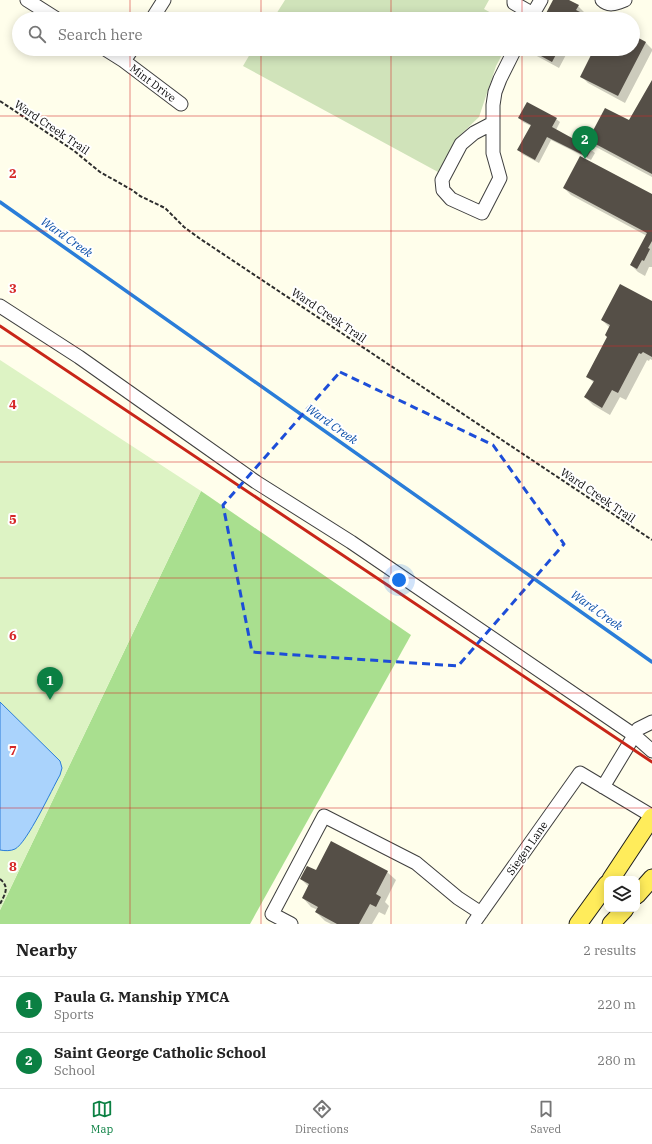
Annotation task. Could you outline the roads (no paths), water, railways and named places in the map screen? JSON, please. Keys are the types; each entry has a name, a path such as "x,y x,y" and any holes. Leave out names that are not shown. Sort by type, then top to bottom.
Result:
{"main road":[{"path":"613,876 652,817"},
{"path":"640,892 651,880"},
{"path":"578,924 604,889"},
{"path":"611,924 622,912"}],"street":[{"path":"27,0 46,12"},
{"path":"156,12 164,0"},
{"path":"514,0 514,3 526,12"},
{"path":"534,12 541,0"},
{"path":"602,0 604,3 610,5 625,0"},
{"name":"Mint Drive","path":"115,56 181,104"},
{"path":"124,62 128,56"},
{"path":"493,123 474,133 461,144 442,180 443,190 451,199 482,213 500,178 493,153 493,123 493,105 495,92 512,56"},
{"path":"0,306 80,357 256,482 351,542 634,735 652,751"},
{"path":"652,722 638,729 603,786 652,817"},
{"name":"Siegen Lane","path":"477,919 580,773 603,786"},
{"path":"291,924 272,914 324,816 416,863 458,898 477,919"}],"water":[{"path":"0,702 60,761 62,768 60,775 26,837 15,849 8,851 0,850"}],"waterway":[{"name":"Ward Creek","path":"0,202 652,662"}],"railway":[{"path":"0,326 652,762"}],"place":[{"name":"Saint George Catholic School","path":"585,159"},
{"name":"Paula G. Manship YMCA","path":"50,700"}]}
